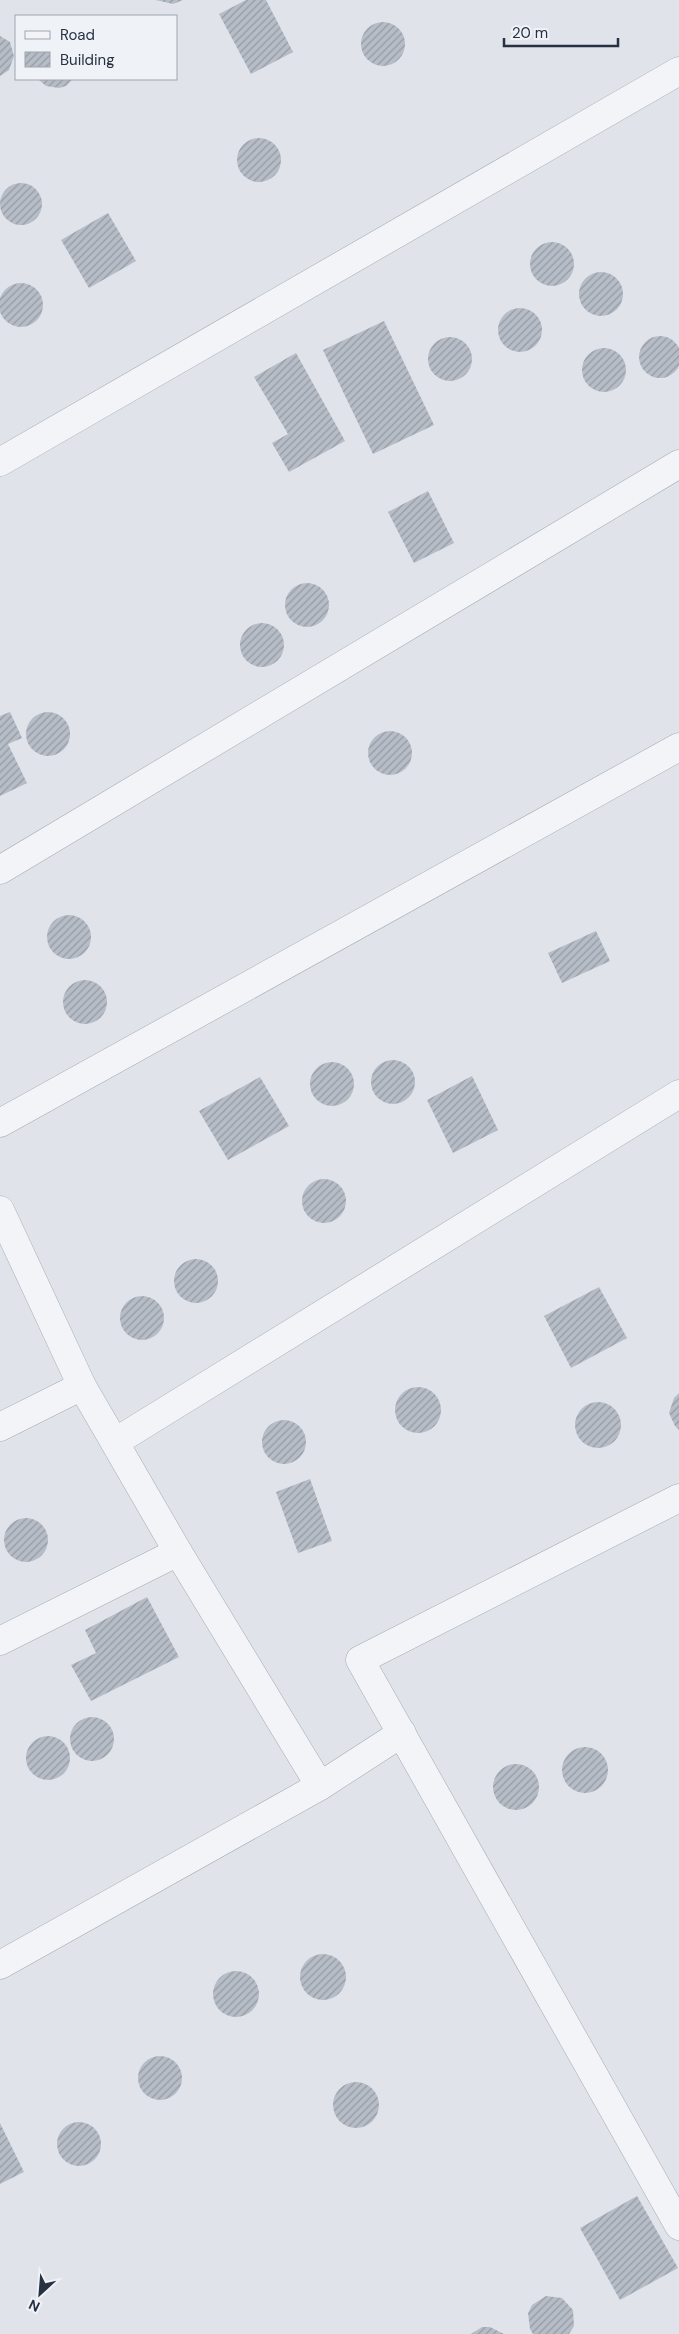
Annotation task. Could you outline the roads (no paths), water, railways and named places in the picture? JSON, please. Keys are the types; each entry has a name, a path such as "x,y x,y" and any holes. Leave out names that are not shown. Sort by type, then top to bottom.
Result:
{"street":[{"path":"0,462 679,71"},
{"path":"0,870 679,464"},
{"path":"0,1123 679,747"},
{"path":"115,1442 679,1094"},
{"path":"0,1210 82,1386 178,1552 320,1786"},
{"path":"0,1427 82,1386"},
{"path":"679,1498 360,1660 679,2226"},
{"path":"0,1641 178,1552"},
{"path":"0,1965 320,1786 402,1732"}]}
